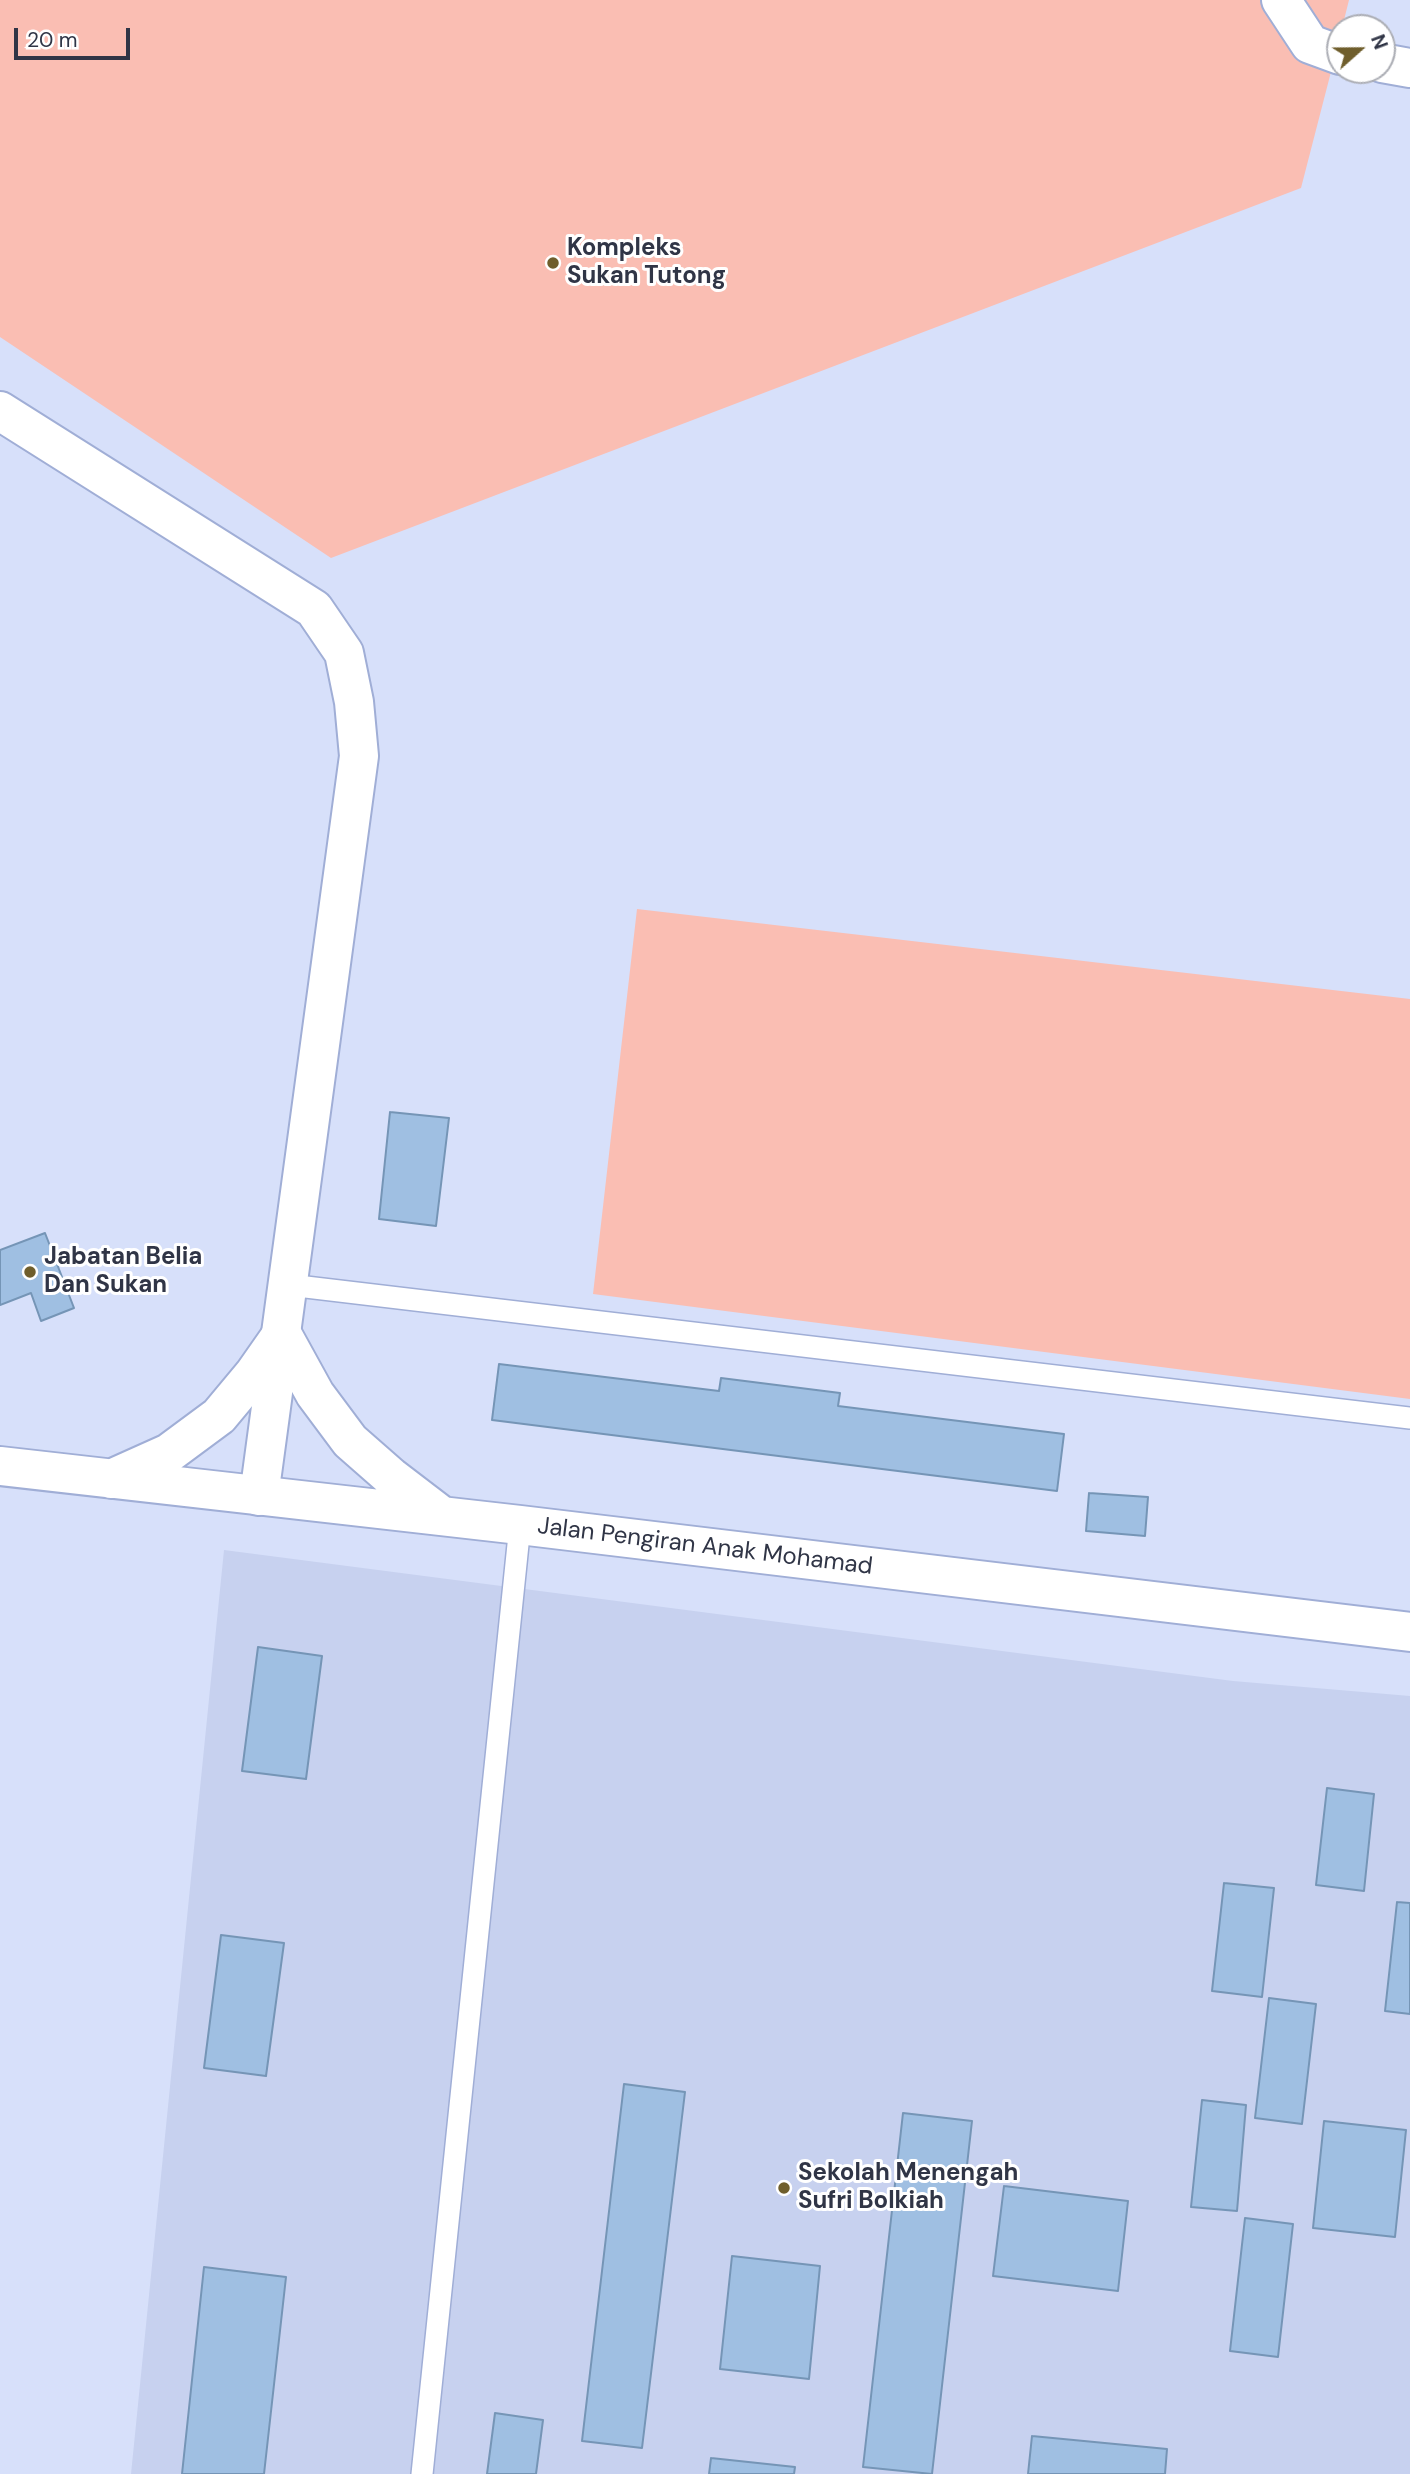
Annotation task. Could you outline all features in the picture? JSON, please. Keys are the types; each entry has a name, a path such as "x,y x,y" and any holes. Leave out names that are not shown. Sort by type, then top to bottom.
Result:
{"street":[{"path":"1281,0 1310,44 1326,50"},
{"path":"0,411 314,609 344,653 354,702 359,756 259,1496"},
{"path":"109,1480 169,1453 219,1416 254,1374 282,1334"},
{"path":"282,1334 315,1394 350,1441 391,1477 444,1517"},
{"name":"Jalan Pengiran Anak Mohamad","path":"0,1466 520,1525 1410,1632"}],"lane":[{"path":"289,1284 1410,1418"},
{"path":"422,2474 520,1525"}],"shaded area":[{"name":"Kompleks Sukan Tutong","path":"0,0 1349,0 1346,14 1326,14 1328,84 1301,188 331,558 0,337"},
{"path":"637,909 1410,999 1410,1399 593,1294"},
{"name":"Sekolah Menengah Sufri Bolkiah","path":"224,1550 1233,1681 1410,1696 1410,2474 131,2474"}],"building":[{"path":"390,1112 449,1118 436,1226 379,1219"},
{"name":"Jabatan Belia Dan Sukan","path":"45,1233 74,1308 41,1321 31,1293 0,1305 0,1250"},
{"path":"499,1364 719,1391 721,1378 840,1393 838,1406 1064,1434 1057,1491 492,1420"},
{"path":"1089,1493 1148,1497 1145,1536 1086,1531"},
{"path":"258,1647 322,1656 306,1779 242,1771"},
{"path":"1327,1788 1374,1794 1364,1891 1316,1885"},
{"path":"1224,1883 1274,1888 1262,1997 1212,1991"},
{"path":"1397,1902 1410,1903 1410,2014 1385,2011"},
{"path":"221,1935 284,1943 266,2076 204,2068"},
{"path":"1269,1998 1316,2004 1302,2124 1255,2118"},
{"path":"624,2084 685,2092 642,2448 582,2441"},
{"path":"1202,2100 1246,2105 1237,2211 1191,2207"},
{"path":"903,2113 972,2121 932,2474 863,2467"},
{"path":"1324,2121 1406,2130 1395,2237 1313,2228"},
{"path":"1004,2186 1128,2201 1118,2291 993,2276"},
{"path":"1245,2218 1293,2224 1278,2357 1230,2351"},
{"path":"732,2256 820,2266 809,2379 720,2369"},
{"path":"204,2267 286,2277 264,2474 182,2474"},
{"path":"495,2413 543,2420 536,2474 487,2474"},
{"path":"1032,2436 1167,2449 1165,2474 1028,2474"},
{"path":"711,2458 795,2467 794,2474 709,2474"}],"place":[{"name":"Kompleks Sukan Tutong","path":"553,263"},
{"name":"Jabatan Belia Dan Sukan","path":"30,1272"},
{"name":"Sekolah Menengah Sufri Bolkiah","path":"784,2188"}]}
